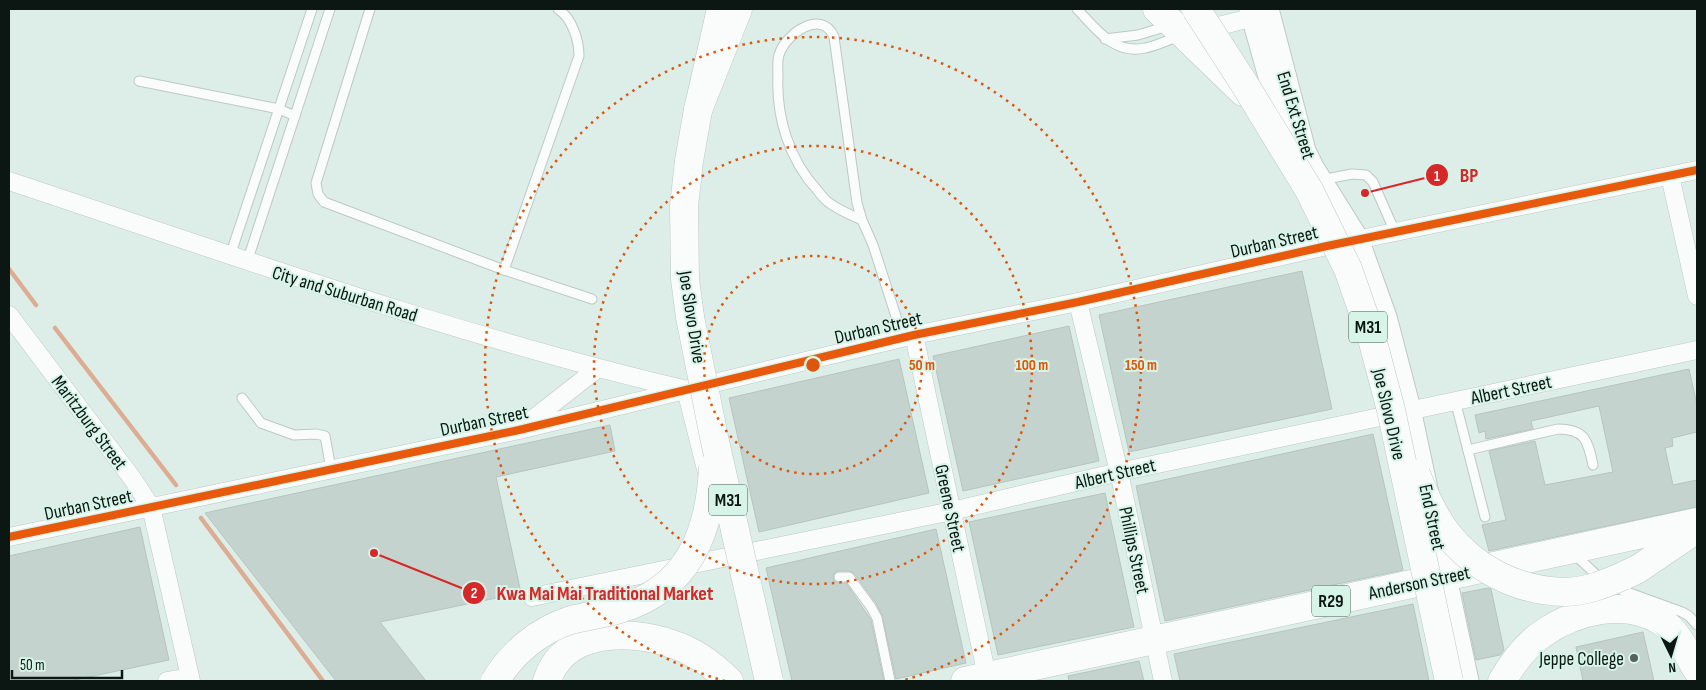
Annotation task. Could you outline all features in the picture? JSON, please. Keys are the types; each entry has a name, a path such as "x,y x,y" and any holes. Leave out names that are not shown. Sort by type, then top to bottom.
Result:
{"main road":[{"name":"Joe Slovo Drive","path":"721,9 698,110 689,162 684,206 685,279 690,317 714,437 769,681"},
{"path":"698,110 738,9"},
{"name":"Joe Slovo Drive","path":"1196,9 1304,182 1327,224 1348,269 1371,335 1393,412 1449,681"},
{"path":"1171,23 1283,132"},
{"path":"1393,412 1426,499 1445,531 1461,549 1479,564 1505,579 1521,585 1566,592 1605,584 1638,569 1697,530"},
{"path":"495,681 518,651 535,637 569,621 640,602 657,593 684,566 693,554 709,511 714,437"},
{"name":"Anderson Street","path":"980,680 1415,582 1697,522"},
{"path":"1502,681 1524,651 1540,635 1580,615 1599,610 1617,609 1648,615 1661,622 1678,638 1697,670"},
{"path":"547,681 550,671 558,658 568,650 582,642 603,636 625,634 650,637 673,644 714,666 729,681"}],"street":[{"path":"1171,23 1260,11"},
{"name":"End Ext Street","path":"1260,11 1283,132 1326,246"},
{"name":"End Ext Street","path":"1260,11 1305,151 1358,239"},
{"name":"Durban Street","path":"9,537 519,430 909,336 1078,302 1358,239 1697,170"},
{"path":"1670,176 1697,296"},
{"name":"City and Suburban Road","path":"9,181 247,262 370,301 598,369 686,390"},
{"name":"End Street","path":"1358,239 1386,317 1393,412 1415,582 1436,681"},
{"name":"End Street","path":"1326,246 1393,412 1446,576 1468,681"},
{"name":"Phillips Street","path":"1078,302 1119,472 1163,681"},
{"name":"Maritzburg Street","path":"9,315 132,478 151,507 191,679"},
{"name":"Greene Street","path":"909,336 952,511 980,680"},
{"name":"Albert Street","path":"532,597 952,511 1393,412 1697,350"},
{"name":"Durban Street","path":"519,430 598,369"},
{"path":"686,390 728,557 756,681"},
{"path":"167,681 191,679"}],"lane":[{"path":"230,256 312,9"},
{"path":"247,262 330,9"},
{"path":"370,9 316,183 319,198 324,202 504,270 592,299"},
{"path":"504,270 579,56 579,48 572,26 558,9"},
{"path":"1077,9 1104,39 1122,49 1145,48 1171,23"},
{"path":"862,220 828,202 806,178 792,155 781,116 777,82 778,56 786,41 798,31 815,23 831,29 834,37 853,183 862,220 874,245 909,336"},
{"path":"1104,39 1138,35 1171,23"},
{"path":"139,81 279,109 295,116"},
{"path":"1321,180 1352,174 1366,176 1373,182 1395,232"},
{"path":"242,398 261,423 294,435 316,434 325,436 331,469"},
{"path":"1456,400 1485,516"},
{"path":"1468,450 1558,429 1569,429 1585,438 1589,445 1593,466"},
{"path":"1569,550 1607,584 1618,590 1682,612 1690,616 1697,625"},
{"path":"839,577 849,577 874,613 890,681"}],"building":[{"path":"1302,271 1332,409 1129,452 1099,315"},
{"path":"1069,326 1099,461 963,491 933,356"},
{"path":"899,359 929,493 759,532 729,398"},
{"path":"1689,369 1697,405 1697,432 1672,438 1673,446 1665,448 1673,485 1697,480 1697,507 1489,551 1482,525 1506,520 1489,451 1535,441 1545,485 1613,472 1599,406 1531,421 1533,429 1486,439 1485,431 1479,433 1475,415"},
{"path":"610,425 615,451 496,477 521,593 380,622 426,681 336,681 205,513"},
{"path":"1373,434 1403,570 1165,621 1136,486"},
{"path":"1105,493 1134,627 998,655 969,522"},
{"path":"140,527 169,660 70,681 9,681 9,556"},
{"path":"936,529 966,663 896,679 882,615 876,603 854,573 839,571 833,574 834,581 846,583 871,620 884,681 792,681 766,568"},
{"path":"1491,589 1504,650 1500,655 1476,660 1462,593"},
{"path":"1413,604 1429,681 1180,681 1174,654"},
{"name":"Jeppe College","path":"1643,632 1654,681 1583,681 1576,647"},
{"path":"1139,661 1144,681 1069,681 1068,676"}],"waterway":[{"path":"9,269 36,305"},
{"path":"55,328 176,485"},
{"path":"201,518 323,681"}],"cycle path":[{"path":"9,537 519,430 914,335 1078,302 1327,246 1697,170"}],"place":[{"name":"BP","path":"1365,193"},
{"name":"Kwa Mai Mai Traditional Market","path":"374,553"},
{"name":"Jeppe College","path":"1634,658"}]}
